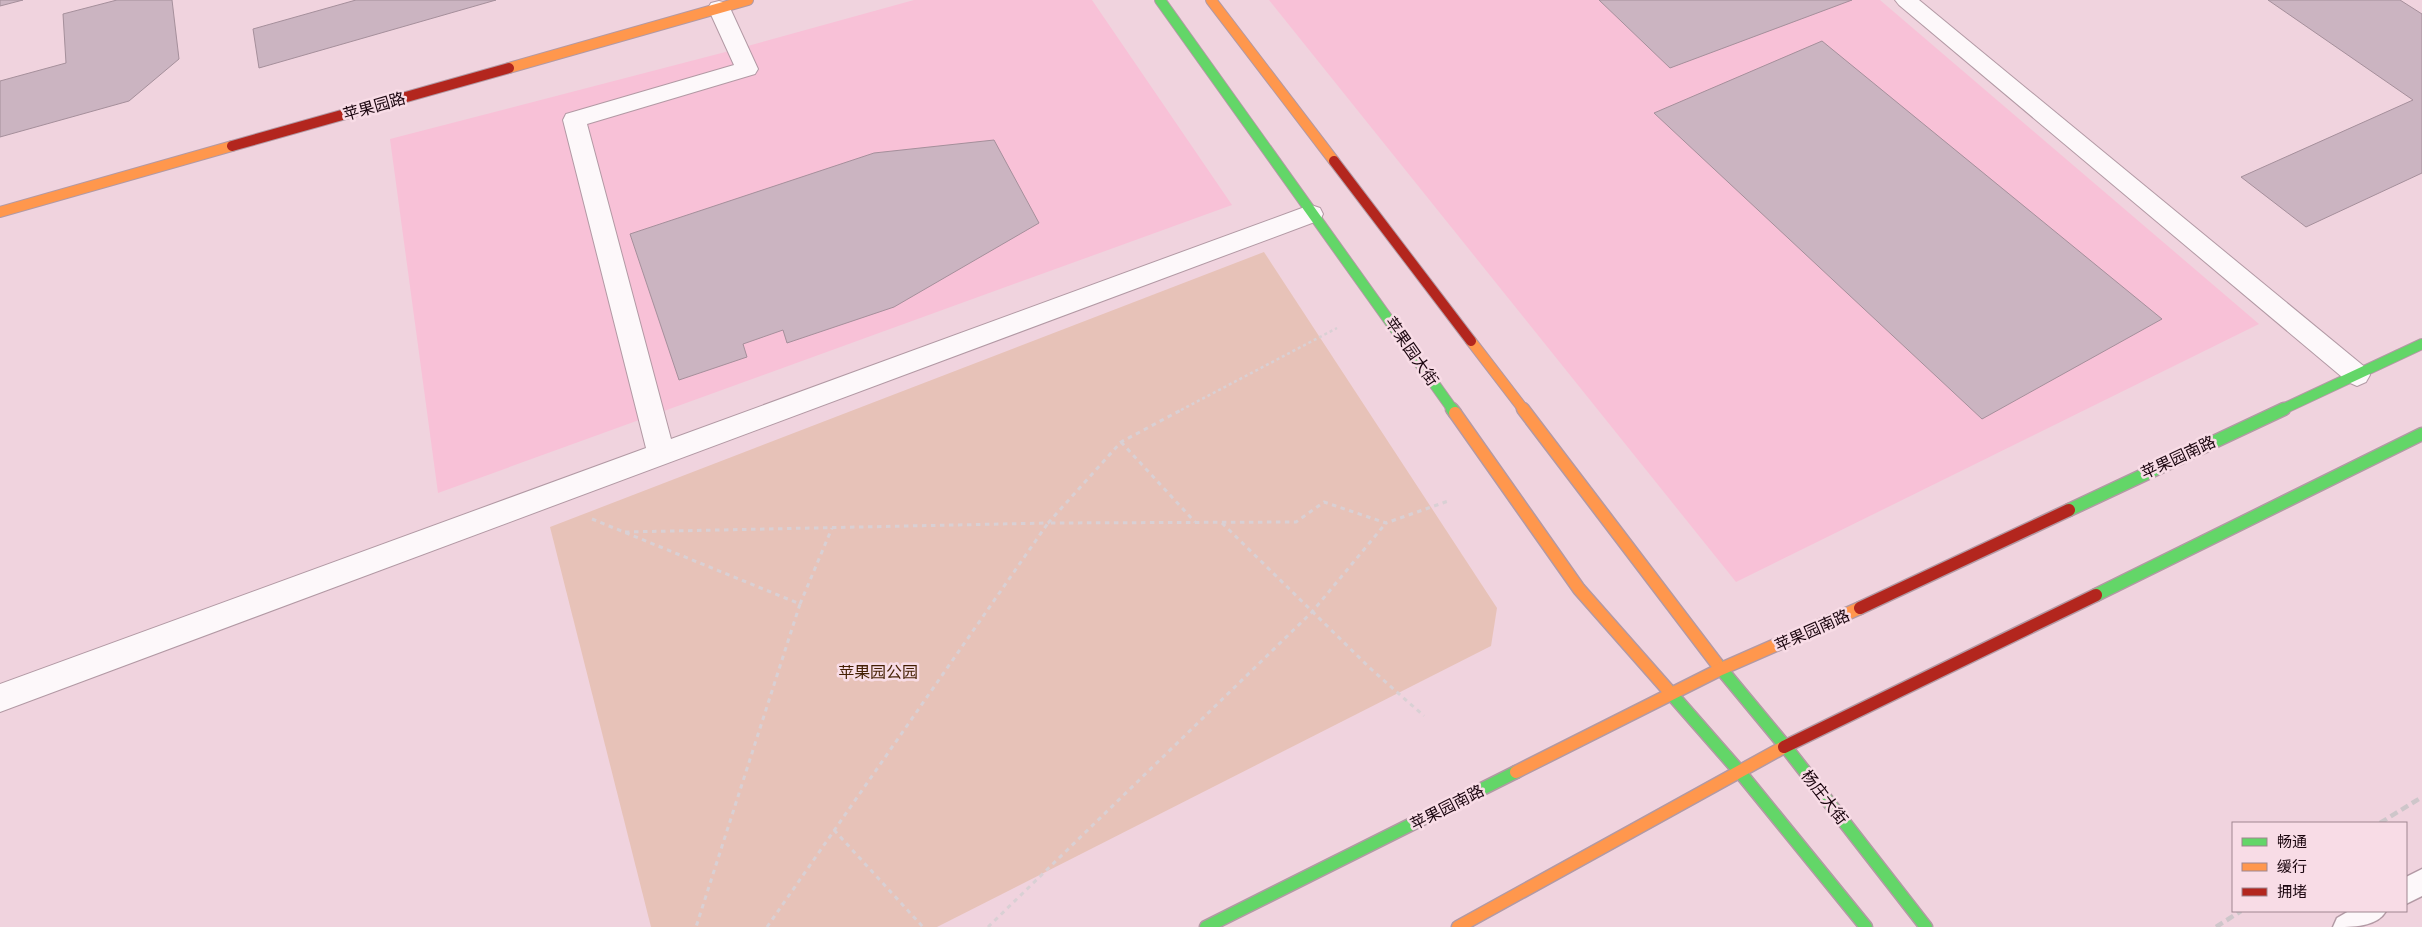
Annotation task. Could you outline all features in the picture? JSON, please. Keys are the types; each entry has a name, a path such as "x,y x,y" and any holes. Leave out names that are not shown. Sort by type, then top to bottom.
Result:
{"main road":[{"name":"苹果园路","path":"0,212 748,0"},
{"name":"苹果园大街","path":"1160,0 1311,214 1384,311 1579,590 1672,694"},
{"path":"1211,0 1721,669"},
{"name":"苹果园南路","path":"1206,927 1721,669 1842,617 2205,444 2422,344"},
{"path":"1458,927 1785,746 1897,693 2422,434"},
{"name":"杨庄大街","path":"1721,669 1785,746 1926,927"},
{"path":"1672,694 1739,771 1866,927"}],"street":[{"path":"1906,0 2357,375"},
{"path":"661,452 574,120 747,69 718,8"},
{"path":"0,698 661,452 1311,214"}],"lane":[{"path":"2407,890 2422,882"},
{"path":"2346,927 2371,912"}],"path":[{"path":"767,927 1048,523 1121,442 1337,328"},
{"path":"1121,442 1196,523"},
{"path":"541,498 800,604"},
{"path":"988,927 1312,612 1386,523 1451,500"},
{"path":"625,532 1048,523 1296,522 1324,502 1386,523"},
{"path":"1221,522 1370,669 1424,716"},
{"path":"696,927 800,604 832,528"},
{"path":"834,830 923,927"}],"shaded area":[{"path":"914,0 1092,0 1232,205 438,493 390,139 737,49"},
{"path":"1269,0 1880,0 2259,324 1736,582"}],"green space":[{"name":"苹果园公园","path":"1264,252 1497,608 1491,646 937,927 651,927 550,527"}],"building":[{"path":"0,0 23,0 0,6"},
{"path":"117,0 172,0 179,59 129,101 0,137 0,81 66,63 63,14"},
{"path":"356,0 496,0 259,68 253,29"},
{"path":"1599,0 1852,0 1670,68"},
{"path":"2268,0 2400,0 2422,14 2422,173 2306,227 2241,177 2413,100"},
{"path":"1822,41 2162,319 1982,419 1654,113"},
{"path":"994,140 1039,223 894,307 787,343 783,330 743,344 747,357 679,380 630,234 874,153"}],"railway":[{"path":"2382,822 2422,797"},
{"path":"2216,927 2239,912"}],"traffic: fast":[{"path":"1160,0 1311,214 1384,311 1455,413"},
{"path":"2069,510 2422,344"},
{"path":"2096,595 2422,434"},
{"path":"1717,664 1785,746 1926,927"},
{"path":"1668,690 1739,771 1866,927"},
{"path":"1206,927 1516,772"}],"traffic: slow":[{"path":"509,68 748,0"},
{"path":"1211,0 1334,161"},
{"path":"0,212 232,146"},
{"path":"1471,341 1717,664"},
{"path":"1455,413 1579,589 1668,690"},
{"path":"1516,772 1721,669 1860,608"},
{"path":"1458,927 1784,747"}],"traffic: jam":[{"path":"232,146 509,68"},
{"path":"1334,161 1471,341"},
{"path":"1860,608 2069,510"},
{"path":"1784,747 2096,595"}]}
